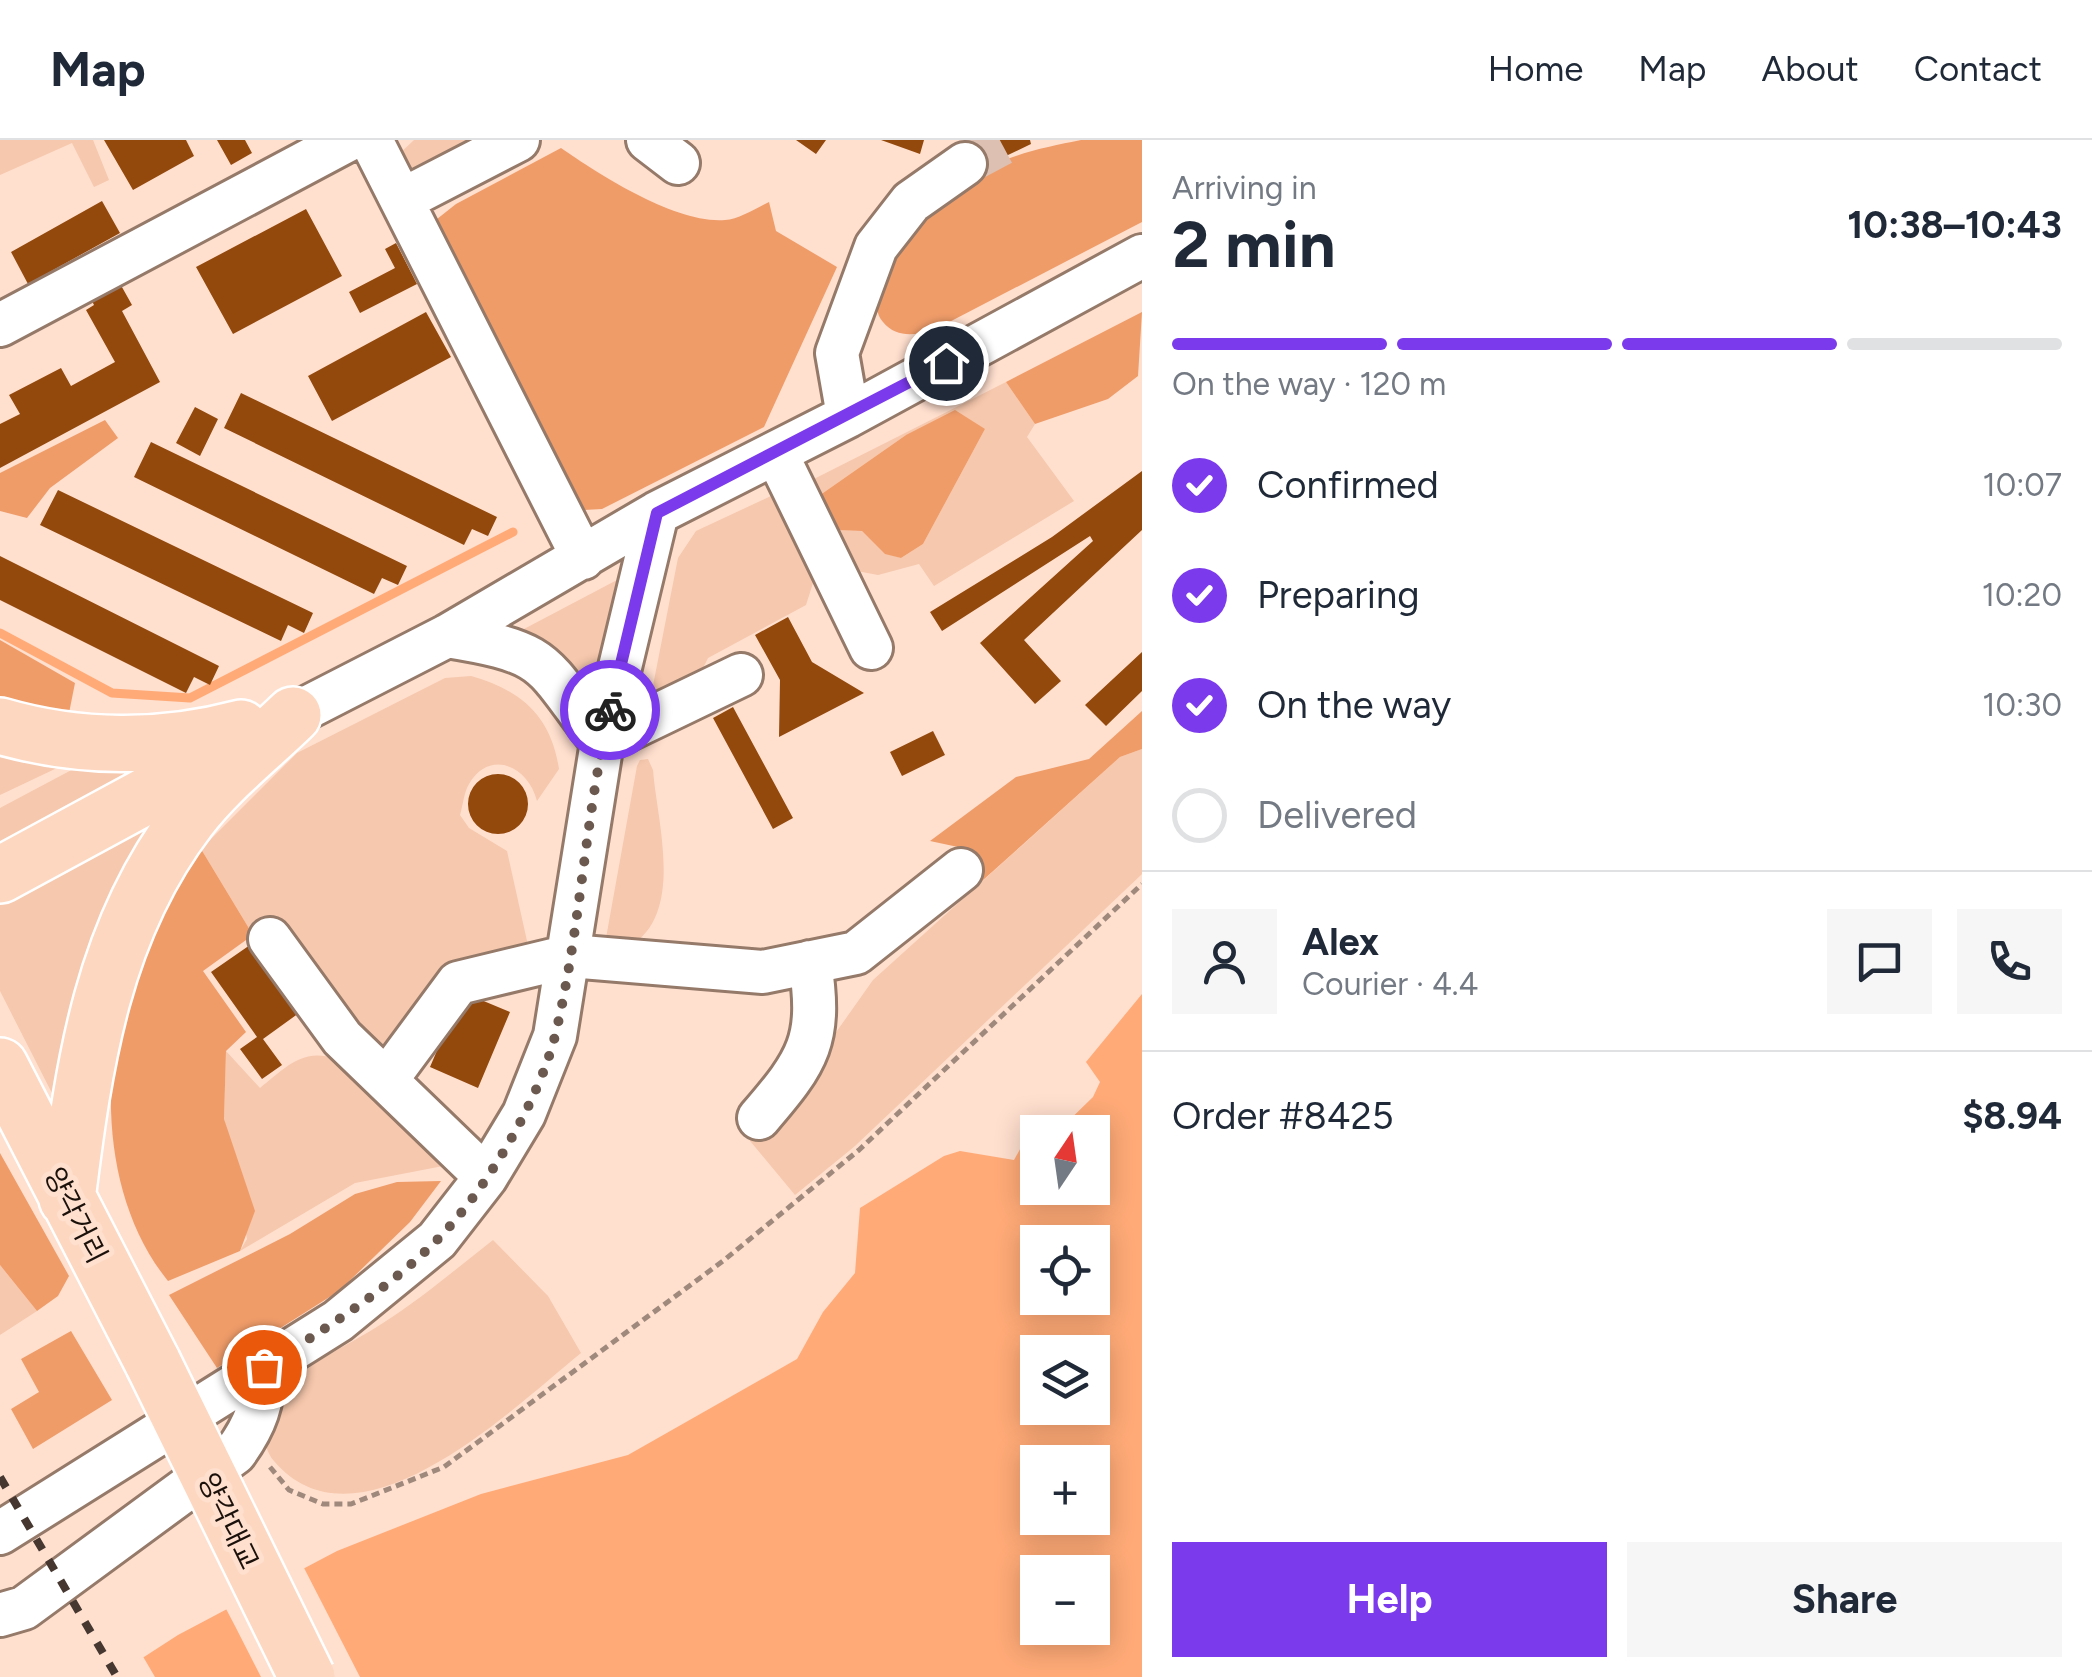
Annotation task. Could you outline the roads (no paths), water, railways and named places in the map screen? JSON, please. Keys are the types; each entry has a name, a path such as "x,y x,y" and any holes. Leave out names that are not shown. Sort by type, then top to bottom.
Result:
{"main road":[{"path":"0,726 38,737 128,745 204,738 293,716"},
{"path":"0,875 293,716"},
{"path":"67,1199 79,1103 104,981 130,912 157,862 192,814 293,716"},
{"name":"양각거리","path":"0,1066 153,1364"},
{"name":"양각대교","path":"153,1364 307,1677"}],"street":[{"path":"0,325 348,140"},
{"path":"371,140 584,558"},
{"path":"402,200 518,140"},
{"path":"848,416 837,354 876,247 911,202 965,164"},
{"path":"293,716 447,636 657,513 848,416 1142,256"},
{"path":"776,453 871,648"},
{"path":"0,1533 338,1321 437,1240 486,1177 524,1114 556,1036 602,742 657,513"},
{"path":"447,636 529,653 558,678 602,742"},
{"path":"602,742 741,675"},
{"path":"387,1079 458,983 570,956 764,972 856,952 961,870"},
{"path":"270,939 342,1038 486,1177"},
{"path":"759,1118 798,1074 818,1014 810,962"},
{"path":"0,1615 24,1608 234,1453 252,1429 263,1402 264,1367"}],"waterway":[{"path":"0,633 112,693 190,698 513,532"}],"tunnel":[{"path":"965,164 1010,140"}],"railway":[{"path":"0,1477 117,1677"}]}
